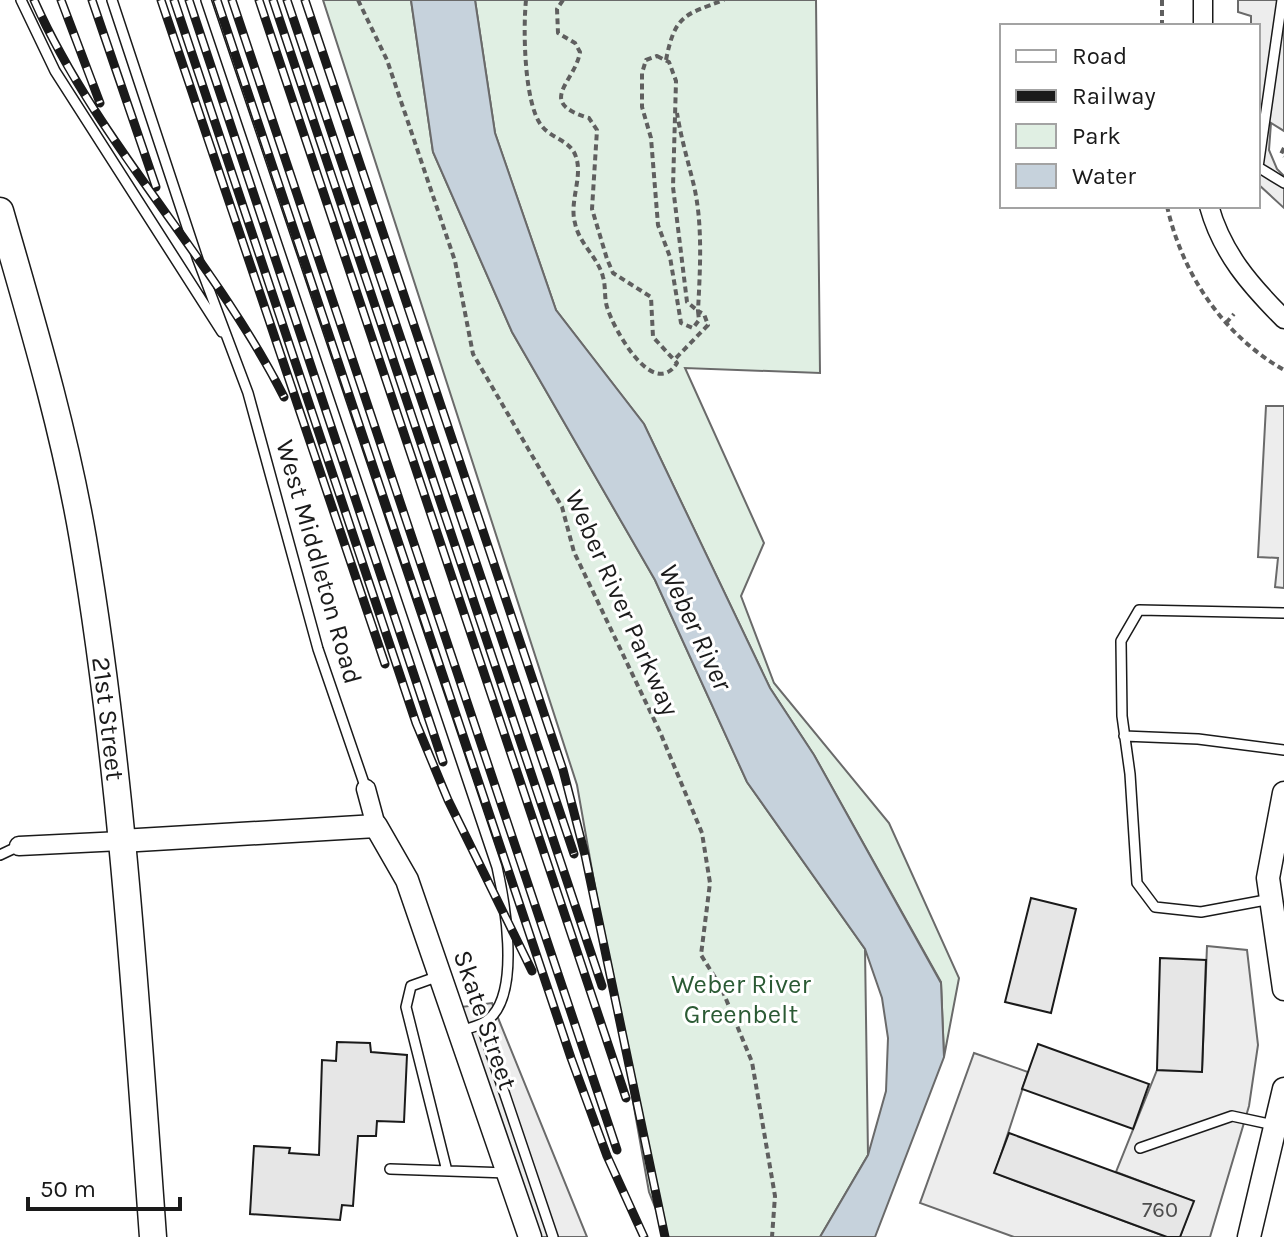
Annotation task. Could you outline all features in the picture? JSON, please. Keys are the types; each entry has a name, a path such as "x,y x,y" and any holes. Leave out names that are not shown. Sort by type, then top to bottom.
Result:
{"main road":[{"name":"21st Street","path":"0,211 54,408 82,537 106,696 153,1237"}],"street":[{"path":"1203,0 1203,24"},
{"path":"1210,208 1217,236 1246,280 1284,319"},
{"name":"Skate Street","path":"366,789 376,826 407,880 530,1237"},
{"path":"1284,793 1268,878 1284,989"},
{"path":"19,846 376,826"},
{"path":"1249,1237 1272,1169 1284,1089"}],"lane":[{"name":"West Middleton Road","path":"21,0 55,71 232,347"},
{"name":"West Middleton Road","path":"112,0 198,260 232,347 318,649 366,789"},
{"path":"206,0 497,867 506,917 507,982 501,1005 481,1024 459,1032"},
{"path":"1260,153 1282,0"},
{"path":"1260,168 1284,183"},
{"path":"1271,899 1201,912 1155,907 1137,883 1124,736 1121,641 1139,610 1284,613"},
{"path":"1124,736 1198,739 1284,750"},
{"path":"0,855 19,846"},
{"path":"440,975 411,986 406,1007 447,1171"},
{"path":"481,1024 553,1237"},
{"path":"1140,1148 1232,1116 1278,1126"},
{"path":"390,1169 508,1173"}],"path":[{"name":"Weber River Parkway","path":"358,0 387,60 455,261 473,354 562,507 574,552 660,732 702,833 710,883 701,955 721,987 752,1062 775,1196 772,1237"},
{"path":"526,0 526,76 535,113 546,132 569,145 576,156 575,225 603,277 610,315 639,364 659,373 675,367 676,358 708,325 704,314 687,302 673,187 676,81 666,60 657,56 646,60 642,73 642,107 651,138 658,225 670,257 681,323 693,328"},
{"path":"563,0 557,9 558,33 562,39 575,43 580,52 575,70 560,88 560,96 574,113 589,118 597,130 593,159 593,219 613,273 651,297 653,337 676,358"},
{"path":"666,60 680,18 692,10 724,0"},
{"path":"1162,0 1162,24"},
{"path":"675,103 697,214 699,324 693,328 691,343"},
{"path":"1284,148 1281,154 1284,156"},
{"path":"1168,208 1182,256 1202,294 1226,323 1284,370"},
{"path":"1226,323 1234,314"}],"green space":[{"name":"Weber River Greenbelt","path":"323,0 411,0 433,152 512,332 655,580 747,782 865,949 868,1155 820,1237 667,1237 649,1192 577,785"},
{"path":"475,0 816,0 820,373 685,368 764,543 741,596 774,683 889,823 959,978 944,1057 941,982 814,755 770,688 644,424 556,310 495,133"}],"shaded area":[{"path":"1238,0 1284,0 1284,131 1271,123 1269,150 1277,169 1284,176 1284,208 1260,186 1260,24 1251,24 1251,16 1238,12"},
{"path":"1266,406 1284,406 1284,588 1275,587 1278,558 1258,557"},
{"path":"1207,946 1247,950 1258,1045 1249,1106 1210,1237 1180,1237 1193,1201 1116,1172 1157,1070 1202,1071"},
{"path":"492,1003 587,1237 536,1237 461,1007"},
{"path":"974,1053 1028,1072 995,1173 1167,1237 1014,1237 920,1203"}],"water":[{"name":"Weber River","path":"411,0 475,0 495,133 556,310 644,424 770,688 814,755 941,983 944,1057 875,1237 820,1237 868,1155 886,1091 888,1038 882,998 865,949 747,782 655,580 512,332 433,152"}],"building":[{"path":"1031,898 1076,909 1051,1013 1005,1002"},
{"path":"1160,958 1206,960 1202,1072 1157,1070"},
{"path":"337,1042 370,1043 371,1052 407,1055 404,1122 377,1121 376,1136 358,1136 353,1206 342,1205 340,1220 250,1214 254,1146 290,1148 289,1153 319,1155 322,1060 336,1061"},
{"path":"1038,1044 1149,1084 1133,1129 1022,1089"},
{"path":"1009,1133 1194,1201 1180,1237 1167,1237 994,1173"}],"railway":[{"path":"34,0 60,53 90,103 224,296 284,397"},
{"path":"61,0 100,103"},
{"path":"92,0 156,187"},
{"path":"161,0 385,664"},
{"path":"174,0 416,723 448,800 532,971"},
{"path":"189,0 443,762"},
{"path":"217,0 571,1058 607,1156 644,1237"},
{"path":"232,0 617,1150"},
{"path":"259,0 626,1098"},
{"path":"273,0 602,986"},
{"path":"287,0 574,854"},
{"path":"305,0 563,770 585,855 665,1237"}]}
